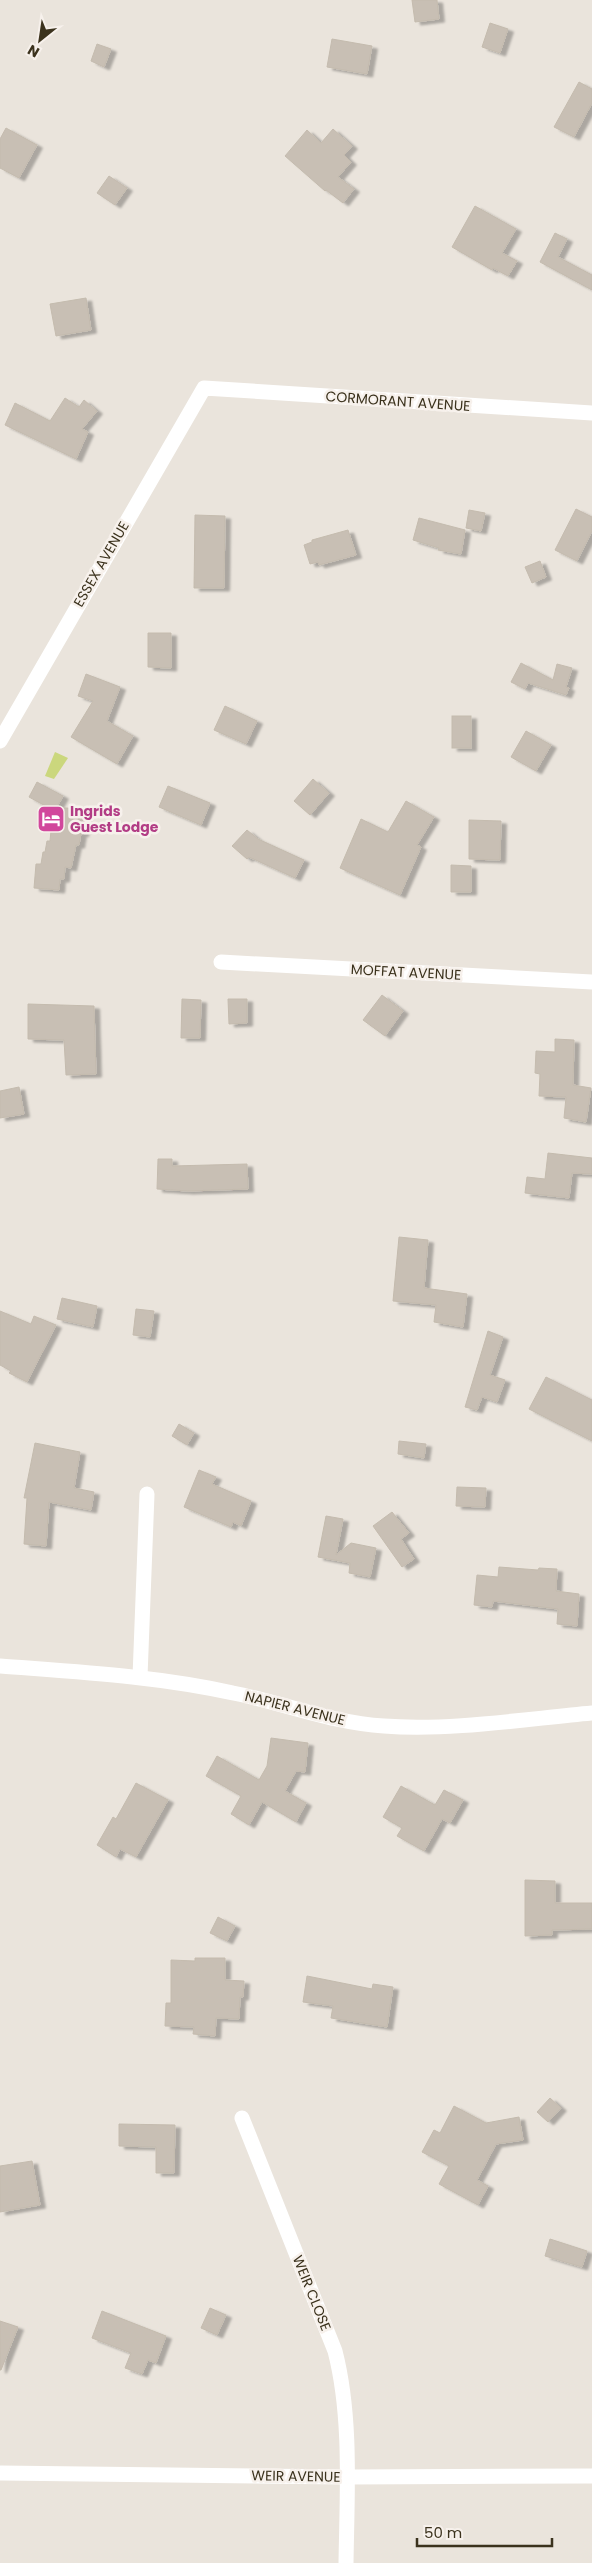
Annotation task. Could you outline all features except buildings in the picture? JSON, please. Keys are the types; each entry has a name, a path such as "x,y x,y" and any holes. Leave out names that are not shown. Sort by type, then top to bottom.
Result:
{"street":[{"name":"CORMORANT AVENUE","path":"204,388 592,413"},
{"name":"ESSEX AVENUE","path":"0,741 204,388"},
{"name":"MOFFAT AVENUE","path":"221,962 592,982"},
{"path":"140,1677 147,1494"},
{"name":"NAPIER AVENUE","path":"0,1666 140,1677 234,1693 342,1721 383,1726 434,1726 592,1713"},
{"name":"WEIR CLOSE","path":"242,2118 335,2351 341,2375 347,2477 346,2563"},
{"name":"WEIR AVENUE","path":"0,2473 347,2477 592,2476"}],"shaded area":[{"path":"55,752 68,758 54,779 45,776"}],"place":[{"name":"Ingrids Guest Lodge","path":"51,819"}]}
